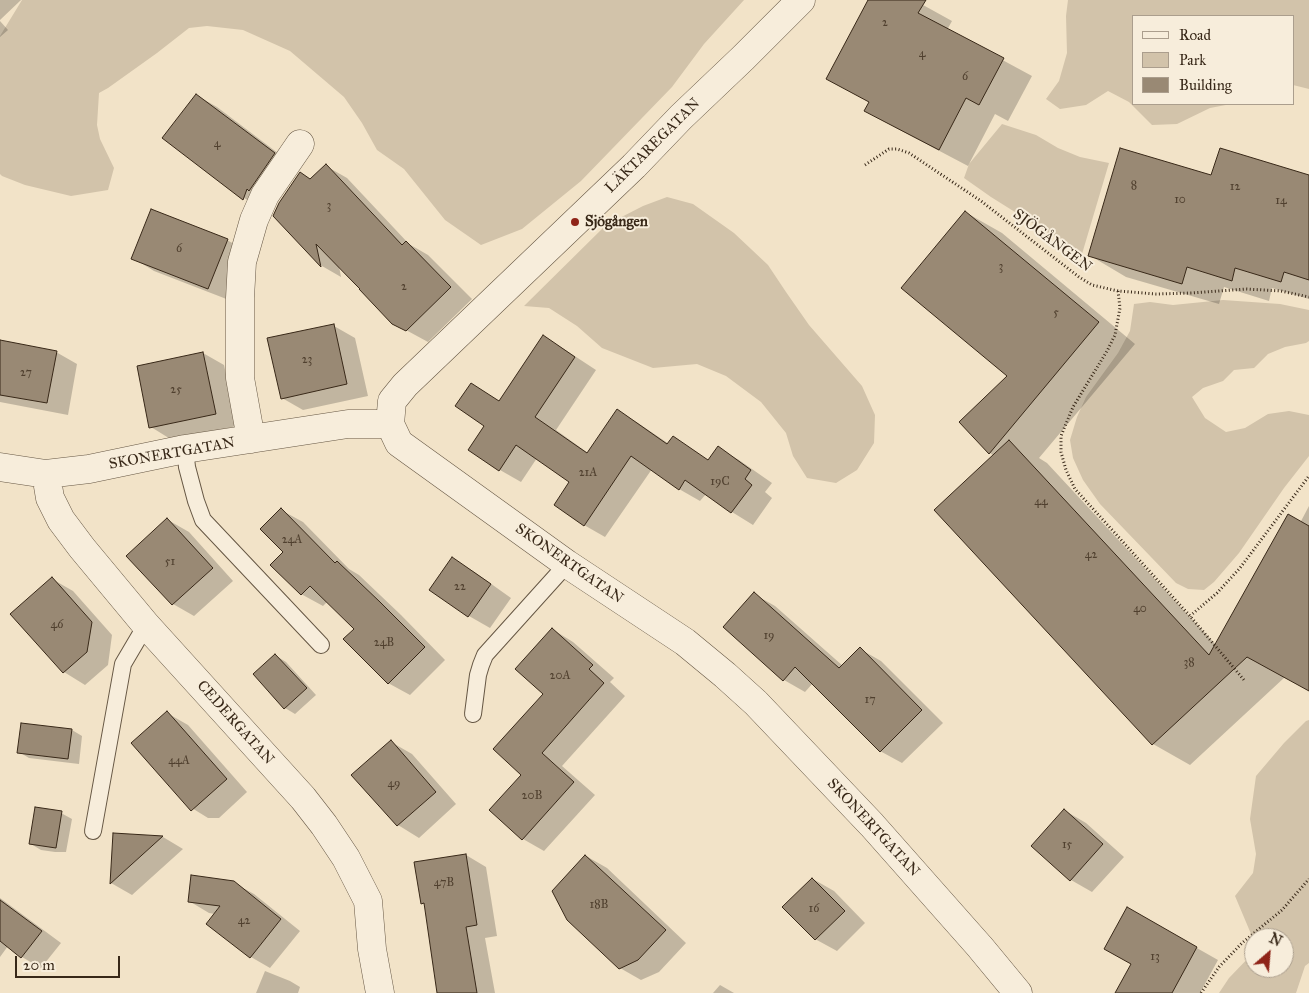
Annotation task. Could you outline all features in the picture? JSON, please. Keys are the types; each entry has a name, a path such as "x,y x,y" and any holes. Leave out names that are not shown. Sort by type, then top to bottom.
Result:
{"street":[{"name":"LÄKTAREGATAN","path":"390,424 392,401 404,385 634,166 681,117 801,0"},
{"path":"251,439 240,378 242,262 254,220 265,195 300,144"},
{"name":"SKONERTGATAN","path":"0,467 46,474 89,469 185,449 348,424 390,424 399,443 567,564 685,642 756,703 872,825 1018,993"},
{"name":"CEDERGATAN","path":"46,474 50,498 61,520 82,548 146,625 303,798 346,858 368,901 372,949 380,993"}],"lane":[{"path":"185,449 187,467 203,520 321,645"},
{"path":"473,714 478,674 485,655 567,564"},
{"path":"93,831 122,664 146,625"}],"path":[{"name":"SJÖGÅNGEN","path":"865,165 888,149 897,149 909,153 981,201 1092,285 1118,291 1156,294 1192,294 1246,289 1281,291 1309,297"},
{"path":"1118,291 1120,308 1114,335 1107,351 1073,407 1061,436 1061,452 1066,470 1075,489 1190,616 1244,680"},
{"path":"1190,616 1217,593 1240,568 1309,476"},
{"path":"1201,993 1219,967 1242,943 1282,910 1309,879"}],"green space":[{"path":"22,0 744,0 704,44 672,87 581,181 522,229 481,245 445,220 404,169 377,150 362,123 344,97 290,51 243,30 207,26 189,28 157,53 99,93 97,125 100,139 114,168 108,190 71,196 25,185 2,176 0,174 0,36"},
{"path":"1068,0 1309,0 1309,89 1294,85 1294,15 1132,15 1132,105 1108,91 1086,105 1060,109 1046,99 1059,81 1067,53 1066,16"},
{"path":"1132,105 1226,105 1210,108 1177,124 1152,125"},
{"path":"1002,124 1036,135 1058,148 1080,157 1109,163 1082,254 964,178 969,164"},
{"path":"667,197 693,204 734,233 768,265 809,325 862,386 875,415 874,443 857,470 836,483 807,478 793,456 786,433 761,402 726,376 697,364 653,368 602,348 577,326 549,308 524,306 606,225 643,206"},
{"path":"1223,300 1280,304 1309,310 1309,341 1285,347 1268,354 1254,368 1234,370 1223,381 1203,388 1192,397 1205,418 1226,432 1245,428 1268,414 1289,411 1309,415 1309,456 1284,488 1239,553 1214,582 1204,590 1188,589 1176,583 1100,504 1083,480 1073,458 1070,440 1086,397 1118,353 1130,331 1134,304 1150,302 1173,305"},
{"path":"1309,720 1309,963 1305,966 1296,993 1219,993 1229,978 1244,962 1244,978 1294,978 1294,928 1249,928 1235,896 1253,873 1256,854 1250,819 1256,776"}],"building":[{"path":"868,0 926,0 918,13 1004,58 979,105 966,98 939,150 864,111 869,102 826,79"},
{"path":"196,94 275,153 249,191 247,189 243,200 162,138"},
{"path":"1120,148 1211,175 1220,148 1309,175 1309,280 1284,272 1281,282 1235,268 1232,281 1187,267 1182,284 1088,256"},
{"path":"326,164 402,245 406,241 451,287 406,331 392,324 316,244 321,267 273,216 279,203 300,172 310,179"},
{"path":"151,209 228,239 208,289 131,259"},
{"path":"965,211 1099,322 989,454 959,422 1007,376 901,288"},
{"path":"334,324 347,384 281,399 267,338"},
{"path":"543,335 575,357 535,417 587,453 617,409 667,444 673,436 708,460 718,446 751,470 745,479 752,485 731,513 685,480 679,490 631,456 584,526 554,505 569,482 516,445 499,471 468,450 484,426 455,406 471,383 499,401"},
{"path":"0,340 57,351 47,403 0,395"},
{"path":"203,352 216,414 149,428 137,366"},
{"path":"1009,440 1209,655 1288,514 1309,526 1309,691 1247,657 1152,745 934,510"},
{"path":"281,508 335,563 337,561 425,647 388,684 343,639 354,629 310,586 301,595 270,565 283,552 260,529"},
{"path":"167,518 213,568 172,605 126,556"},
{"path":"452,557 491,584 468,617 429,590"},
{"path":"52,577 92,622 87,652 63,673 10,614"},
{"path":"754,592 839,668 860,647 922,710 880,752 795,667 783,681 723,627"},
{"path":"552,628 593,665 589,669 604,683 542,753 574,782 522,840 489,810 521,775 493,749 543,694 515,669"},
{"path":"275,654 307,688 284,709 253,674"},
{"path":"167,711 227,779 191,811 131,743"},
{"path":"21,723 72,729 68,759 17,753"},
{"path":"391,740 436,792 397,826 351,775"},
{"path":"35,807 62,811 56,848 29,844"},
{"path":"1064,809 1103,844 1070,881 1031,846"},
{"path":"113,833 163,836 110,884"},
{"path":"466,854 477,925 466,927 477,993 437,993 424,903 421,904 414,862"},
{"path":"585,855 666,930 638,960 619,969 567,920 552,891"},
{"path":"191,875 234,881 281,919 250,958 206,924 220,906 188,902"},
{"path":"812,878 845,911 815,940 782,907"},
{"path":"0,900 42,931 21,958 0,941"},
{"path":"1127,907 1197,947 1172,993 1115,993 1131,964 1104,949"}],"place":[{"name":"Sjögången","path":"575,222"}]}
